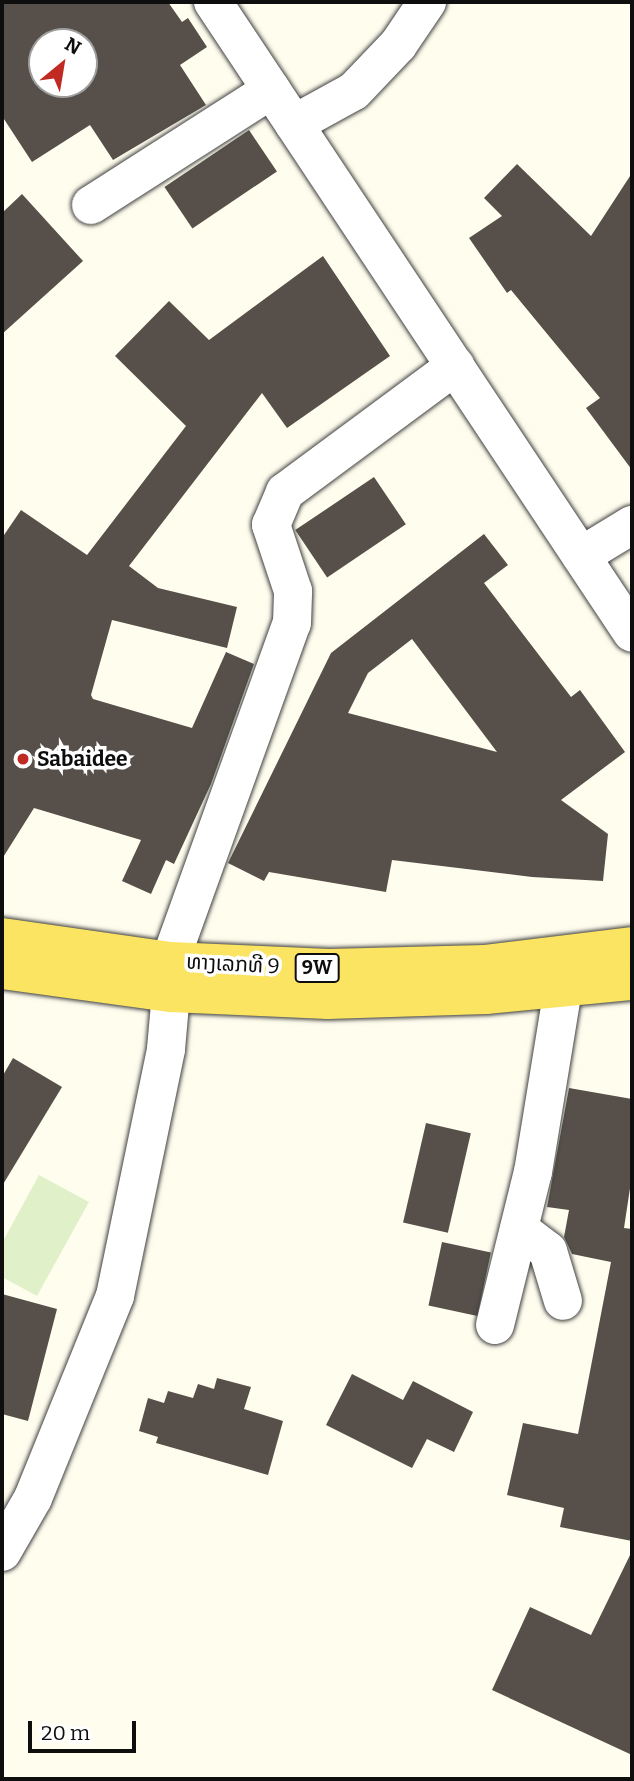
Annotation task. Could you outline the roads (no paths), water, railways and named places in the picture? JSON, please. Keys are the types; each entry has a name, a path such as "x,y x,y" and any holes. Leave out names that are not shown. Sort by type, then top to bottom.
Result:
{"main road":[{"name":"ທາງເລກທີ 9","path":"2,937 171,977"},
{"name":"ທາງເລກທີ 9","path":"485,979 632,946"},
{"name":"ທາງເລກທີ 9","path":"2,970 171,977 329,968 485,979 564,988 632,981"}],"street":[{"path":"213,2 632,633"},
{"path":"294,124 354,91 398,45 427,2"},
{"path":"91,205 271,89"},
{"path":"2,1552 33,1498 115,1296 166,1049 171,977 292,623 293,591 271,525 285,492 455,366"},
{"path":"581,556 632,525"},
{"path":"495,1325 533,1172 564,988"},
{"path":"519,1229 548,1251 563,1301"}],"place":[{"name":"Sabaidee","path":"23,759"}]}
